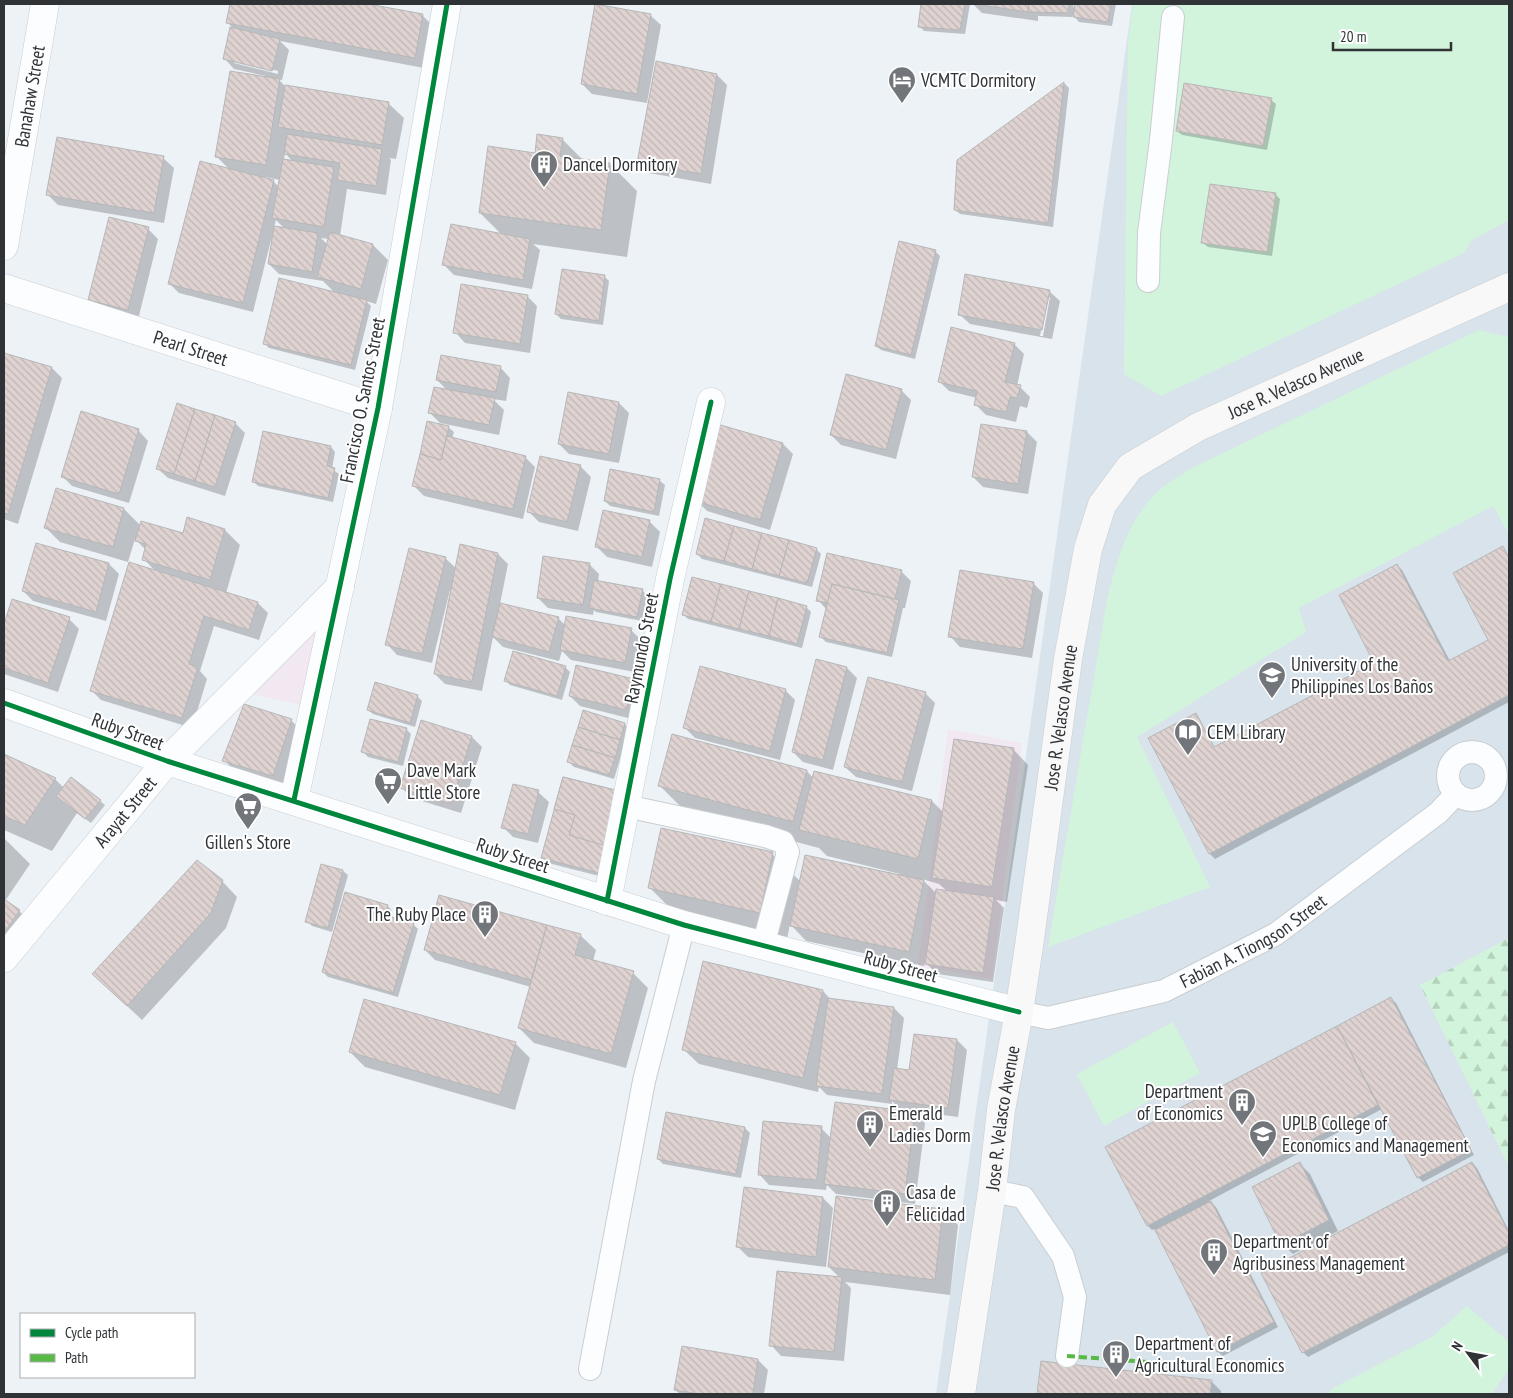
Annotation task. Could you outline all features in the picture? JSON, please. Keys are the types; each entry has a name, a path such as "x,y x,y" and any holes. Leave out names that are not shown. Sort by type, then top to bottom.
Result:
{"main road":[{"name":"Jose R. Velasco Avenue","path":"960,1394 992,1191 1001,1110 1019,1012 1068,659 1088,549 1102,505 1130,468 1198,427 1509,287"}],"street":[{"name":"Banahaw Street","path":"4,246 45,4"},
{"name":"Francisco O. Santos Street","path":"294,800 378,408 447,4"},
{"name":"Pearl Street","path":"4,288 378,408"},
{"name":"Raymundo Street","path":"607,901 670,580 711,402"},
{"name":"Arayat Street","path":"4,958 167,761 340,587"},
{"name":"Ruby Street","path":"4,703 167,761 684,925 1019,1012"}],"lane":[{"path":"1148,281 1149,233 1161,140 1173,17"},
{"name":"Fabian A. Tiongson Street","path":"1019,1012 1048,1018 1164,991 1276,934 1438,813 1456,794"},
{"path":"626,806 765,836 783,842 788,852 763,946"},
{"path":"590,1369 644,1081 684,925"},
{"path":"992,1191 1023,1197 1063,1256 1075,1297 1067,1356"}],"shaded area":[{"name":"University of the Philippines Los Baños","path":"1132,4 1509,4 1509,1394 936,1394"},
{"path":"324,621 306,706 250,694"},
{"path":"948,729 1022,743 992,979 918,966"}],"green space":[{"path":"1133,4 1509,4 1509,220 1472,240 1464,253 1161,396 1124,374 1128,43"},
{"path":"1479,330 1509,337 1509,534 1493,506 1299,608 1306,632 1137,737 1210,887 1048,947 1107,600 1120,554 1141,511 1163,487 1192,468"},
{"path":"1509,938 1509,1167 1420,985"},
{"path":"1173,1022 1200,1073 1104,1126 1077,1074"},
{"path":"1467,1306 1509,1342 1509,1369 1492,1394 1329,1394 1331,1389 1432,1337"}],"building":[{"path":"230,4 368,4 423,14 415,58 226,23"},
{"path":"595,4 651,14 637,94 581,84"},
{"path":"921,4 965,4 960,30 918,27"},
{"path":"974,4 1029,4 1028,12"},
{"path":"1029,4 1069,4 1068,13 1028,12"},
{"path":"1075,4 1111,4 1108,22 1073,17"},
{"path":"230,27 280,39 272,71 223,59"},
{"path":"656,61 717,74 701,174 637,163"},
{"path":"230,71 280,79 266,165 215,157"},
{"path":"1064,82 1048,223 954,210 957,160"},
{"path":"1184,83 1272,98 1263,146 1176,131"},
{"path":"285,85 389,102 382,145 278,127"},
{"path":"287,134 382,149 376,186 337,180 340,163 284,154"},
{"name":"Dancel Dormitory","path":"537,134 563,138 560,156 610,163 601,230 479,213 488,146 535,153"},
{"path":"57,137 164,156 154,213 46,195"},
{"path":"283,159 334,167 324,227 272,218"},
{"path":"200,161 274,180 243,303 168,284"},
{"path":"1210,184 1276,193 1267,252 1201,243"},
{"path":"109,217 149,227 128,310 88,300"},
{"path":"451,224 530,239 523,280 442,265"},
{"path":"274,226 318,233 312,272 268,264"},
{"path":"330,232 373,244 361,289 317,277"},
{"path":"899,241 936,250 911,355 875,346"},
{"path":"562,269 605,275 599,321 555,314"},
{"path":"965,274 1050,290 1042,330 958,315"},
{"path":"279,278 367,300 351,365 263,344"},
{"path":"461,284 528,295 520,344 453,333"},
{"path":"951,327 1015,343 1005,382 1021,385 1017,398 1010,397 1006,412 974,405 977,391 938,382"},
{"path":"4,353 52,367 8,514 4,513"},
{"path":"441,355 501,366 496,392 436,380"},
{"path":"846,374 902,389 886,450 830,435"},
{"path":"434,387 495,398 489,425 428,413"},
{"path":"568,392 619,402 609,454 558,444"},
{"path":"177,403 195,409 174,474 156,469"},
{"path":"195,409 215,415 195,481 174,474"},
{"path":"81,411 139,429 119,494 61,477"},
{"path":"215,415 236,422 215,487 195,481"},
{"path":"427,421 449,426 441,460 420,454"},
{"path":"717,424 783,443 760,520 695,501"},
{"path":"981,424 1027,431 1018,484 972,477"},
{"path":"263,431 331,446 327,466 335,468 328,498 252,482"},
{"path":"447,436 526,456 513,509 412,486 420,454 441,460"},
{"path":"540,456 581,465 567,522 527,512"},
{"path":"610,469 660,479 654,512 604,501"},
{"path":"56,488 124,508 113,547 44,528"},
{"path":"603,510 650,520 642,557 595,547"},
{"path":"187,517 225,529 210,580 142,560 146,544 135,541 141,521 183,533"},
{"path":"705,518 734,526 724,561 696,554"},
{"path":"734,526 762,533 752,569 724,561"},
{"path":"762,533 789,540 779,576 752,569"},
{"path":"789,540 817,548 807,583 779,576"},
{"path":"36,543 109,563 96,612 22,591"},
{"path":"460,544 498,553 472,682 434,674"},
{"path":"1503,546 1509,558 1509,695 1209,854 1148,738 1196,713 1214,747 1374,663 1339,595 1397,564 1448,661 1488,640 1453,573"},
{"path":"409,548 446,557 422,654 385,645"},
{"path":"827,553 902,570 895,599 832,584 828,603 816,601"},
{"path":"543,556 590,563 583,605 537,598"},
{"path":"129,562 258,602 249,630 204,616 189,664 198,667 182,718 90,691"},
{"path":"960,570 1034,582 1023,649 948,637"},
{"path":"692,577 721,584 711,622 682,615"},
{"path":"594,580 643,589 637,617 589,608"},
{"path":"721,584 749,591 739,629 711,622"},
{"path":"832,584 899,600 887,653 819,637"},
{"path":"749,591 778,598 769,636 739,629"},
{"path":"778,598 807,606 797,644 769,636"},
{"path":"12,599 70,617 48,683 4,668 4,624"},
{"path":"500,603 559,617 549,652 492,637"},
{"path":"566,616 632,628 625,663 560,650"},
{"path":"513,651 566,666 557,696 504,681"},
{"path":"816,659 847,667 823,760 792,752"},
{"path":"576,665 634,679 626,710 569,696"},
{"path":"700,666 786,689 770,751 683,728"},
{"path":"868,677 926,692 902,782 844,767"},
{"path":"375,682 418,695 410,723 367,710"},
{"path":"244,704 292,719 273,776 222,761"},
{"path":"583,710 625,723 620,740 578,727"},
{"path":"370,719 407,728 398,762 361,752"},
{"path":"421,720 472,736 451,804 400,788"},
{"path":"578,727 620,740 615,758 572,745"},
{"path":"672,734 807,770 793,822 658,786"},
{"path":"954,739 1014,748 992,887 932,878"},
{"path":"572,745 615,758 609,775 567,762"},
{"path":"4,754 56,778 25,825 4,816"},
{"path":"814,771 932,800 918,859 799,830"},
{"path":"71,777 101,800 85,819 56,796"},
{"path":"563,777 619,791 599,873 541,858"},
{"path":"563,777 619,791 606,846 569,835 575,815 554,809"},
{"path":"513,784 539,790 528,834 501,828"},
{"path":"661,828 773,852 760,913 648,888"},
{"path":"805,855 924,880 909,952 790,926"},
{"path":"197,860 223,880 211,913 127,1006 92,974"},
{"path":"321,864 343,870 328,928 305,922"},
{"path":"936,889 994,897 983,973 925,964"},
{"path":"345,892 388,905 385,915 414,923 393,993 322,972"},
{"name":"The Ruby Place","path":"439,895 547,925 531,980 424,950"},
{"path":"4,899 20,910 4,933"},
{"path":"547,925 581,934 575,955 634,971 611,1054 518,1028"},
{"path":"703,961 823,990 803,1078 682,1050"},
{"path":"1391,997 1471,1150 1417,1178 1337,1026"},
{"path":"828,998 894,1007 882,1094 816,1086"},
{"path":"364,999 516,1042 500,1095 349,1052"},
{"name":"Department of Economics","path":"1337,1026 1378,1105 1147,1226 1105,1147"},
{"path":"914,1034 957,1039 948,1108 889,1100 894,1068 909,1070"},
{"name":"Emerald Ladies Dorm","path":"835,1102 915,1112 905,1194 824,1184"},
{"path":"666,1112 745,1127 736,1174 657,1159"},
{"path":"763,1121 822,1126 817,1180 758,1175"},
{"path":"1300,1162 1329,1220 1281,1245 1252,1187"},
{"name":"UPLB College of Economics and Management","path":"1472,1162 1509,1233 1509,1245 1302,1353 1261,1273"},
{"path":"744,1187 823,1197 816,1257 736,1247"},
{"name":"Casa de Felicidad","path":"836,1196 943,1209 935,1280 828,1267"},
{"name":"Department of Agribusiness Management","path":"1211,1201 1274,1322 1217,1352 1155,1230"},
{"path":"777,1271 842,1277 834,1352 769,1346"},
{"path":"682,1346 758,1359 753,1394 699,1394 674,1390"},
{"name":"Department of Agricultural Economics","path":"1041,1361 1212,1380 1210,1394 1037,1394"}],"marked path":[{"path":"1067,1356 1175,1364"}],"cycle path":[{"path":"294,800 378,408 447,4"},
{"path":"607,901 670,579 711,402"},
{"path":"4,703 167,761 684,925 1019,1012"}],"place":[{"name":"VCMTC Dormitory","path":"902,104"},
{"name":"Dancel Dormitory","path":"544,188"},
{"name":"University of the Philippines Los Baños","path":"1272,699"},
{"name":"CEM Library","path":"1188,756"},
{"name":"Dave Mark Little Store","path":"388,805"},
{"name":"Gillen's Store","path":"248,830"},
{"name":"The Ruby Place","path":"485,938"},
{"name":"Department of Economics","path":"1242,1126"},
{"name":"Emerald Ladies Dorm","path":"870,1148"},
{"name":"UPLB College of Economics and Management","path":"1263,1158"},
{"name":"Casa de Felicidad","path":"887,1227"},
{"name":"Department of Agribusiness Management","path":"1214,1276"},
{"name":"Department of Agricultural Economics","path":"1116,1378"}]}
